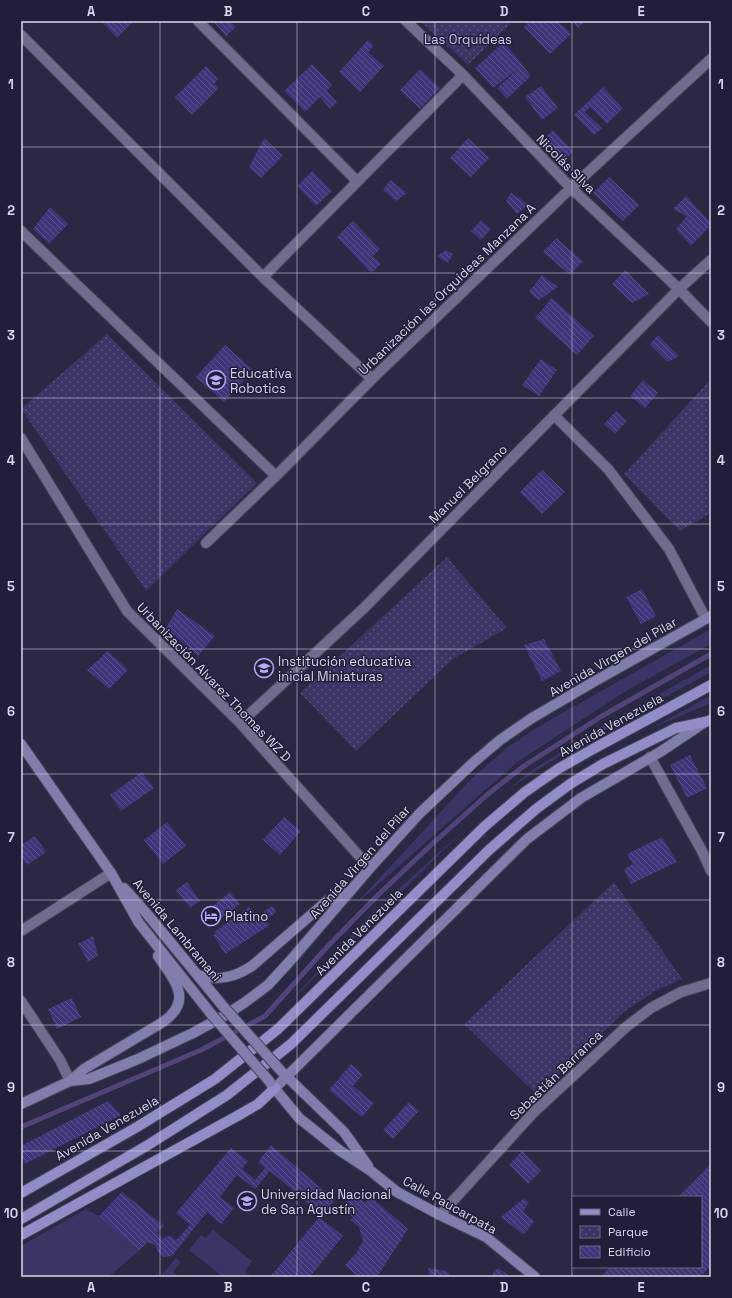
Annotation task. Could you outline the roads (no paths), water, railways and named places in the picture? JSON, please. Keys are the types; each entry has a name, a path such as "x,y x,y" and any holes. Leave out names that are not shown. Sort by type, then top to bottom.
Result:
{"main road":[{"name":"Avenida Virgen del Pilar","path":"21,1104 70,1081 88,1079 138,1059 224,1016 244,1003 268,985 290,962 370,868 420,813 474,762 500,740 532,718 708,618"},
{"name":"Avenida Venezuela","path":"21,1193 137,1127 215,1079 278,1029 485,826 525,792 558,769 711,685"},
{"path":"21,1236 239,1116 258,1104 272,1085 527,839 581,798 650,758 708,721"},
{"path":"21,1219 148,1145 227,1095 291,1044 489,850 542,805 570,784 604,764 676,728 708,721"},
{"name":"Avenida Lambramani","path":"21,744 111,873 139,923 212,1015 272,1085"},
{"name":"Avenida Lambramani","path":"111,873 148,914 222,1006 284,1074"},
{"path":"198,975 212,979 232,976 244,971 258,961 327,901 352,890"},
{"path":"70,1081 84,1069 163,1022 174,1013 178,1007 179,992 176,984 139,923"},
{"name":"Calle Paucarpata","path":"284,1074 344,1132 371,1171"},
{"name":"Calle Paucarpata","path":"272,1085 299,1118 339,1150 371,1171 397,1192 486,1237 535,1277"}],"street":[{"path":"198,21 357,181"},
{"name":"Nicolás SIlva","path":"406,21 463,75 571,188 679,289 711,322"},
{"path":"21,35 263,277 372,379"},
{"name":"Urbanización las Orquídeas Manzana A","path":"206,543 276,476 372,379 571,188 711,59"},
{"path":"263,277 463,75"},
{"path":"21,231 276,476"},
{"name":"Manuel Belgrano","path":"240,723 364,608 679,289 711,260"},
{"path":"554,415 608,469 669,548 708,618"},
{"name":"Urbanización Alvarez Thomas WZ D","path":"21,438 127,611 240,723 370,868"},
{"path":"650,758 702,851 711,871"},
{"path":"21,931 111,873"},
{"name":"Sebastián Barranca","path":"440,1215 534,1112 626,1027 651,1008 681,992 711,984"},
{"path":"21,1001 60,1060 70,1081"}],"waterway":[{"path":"21,1127 201,1050 265,1016 327,947 379,894 488,794 524,766 602,716 711,654"}],"place":[{"name":"Educativa Robotics","path":"216,380"},
{"name":"Institución educativa inicial Miniaturas","path":"264,668"},
{"name":"Platino","path":"211,916"},
{"name":"Universidad Nacional de San Agustín","path":"247,1201"}],"park label":[{"name":"Las Orquídeas","path":"468,39"}]}
